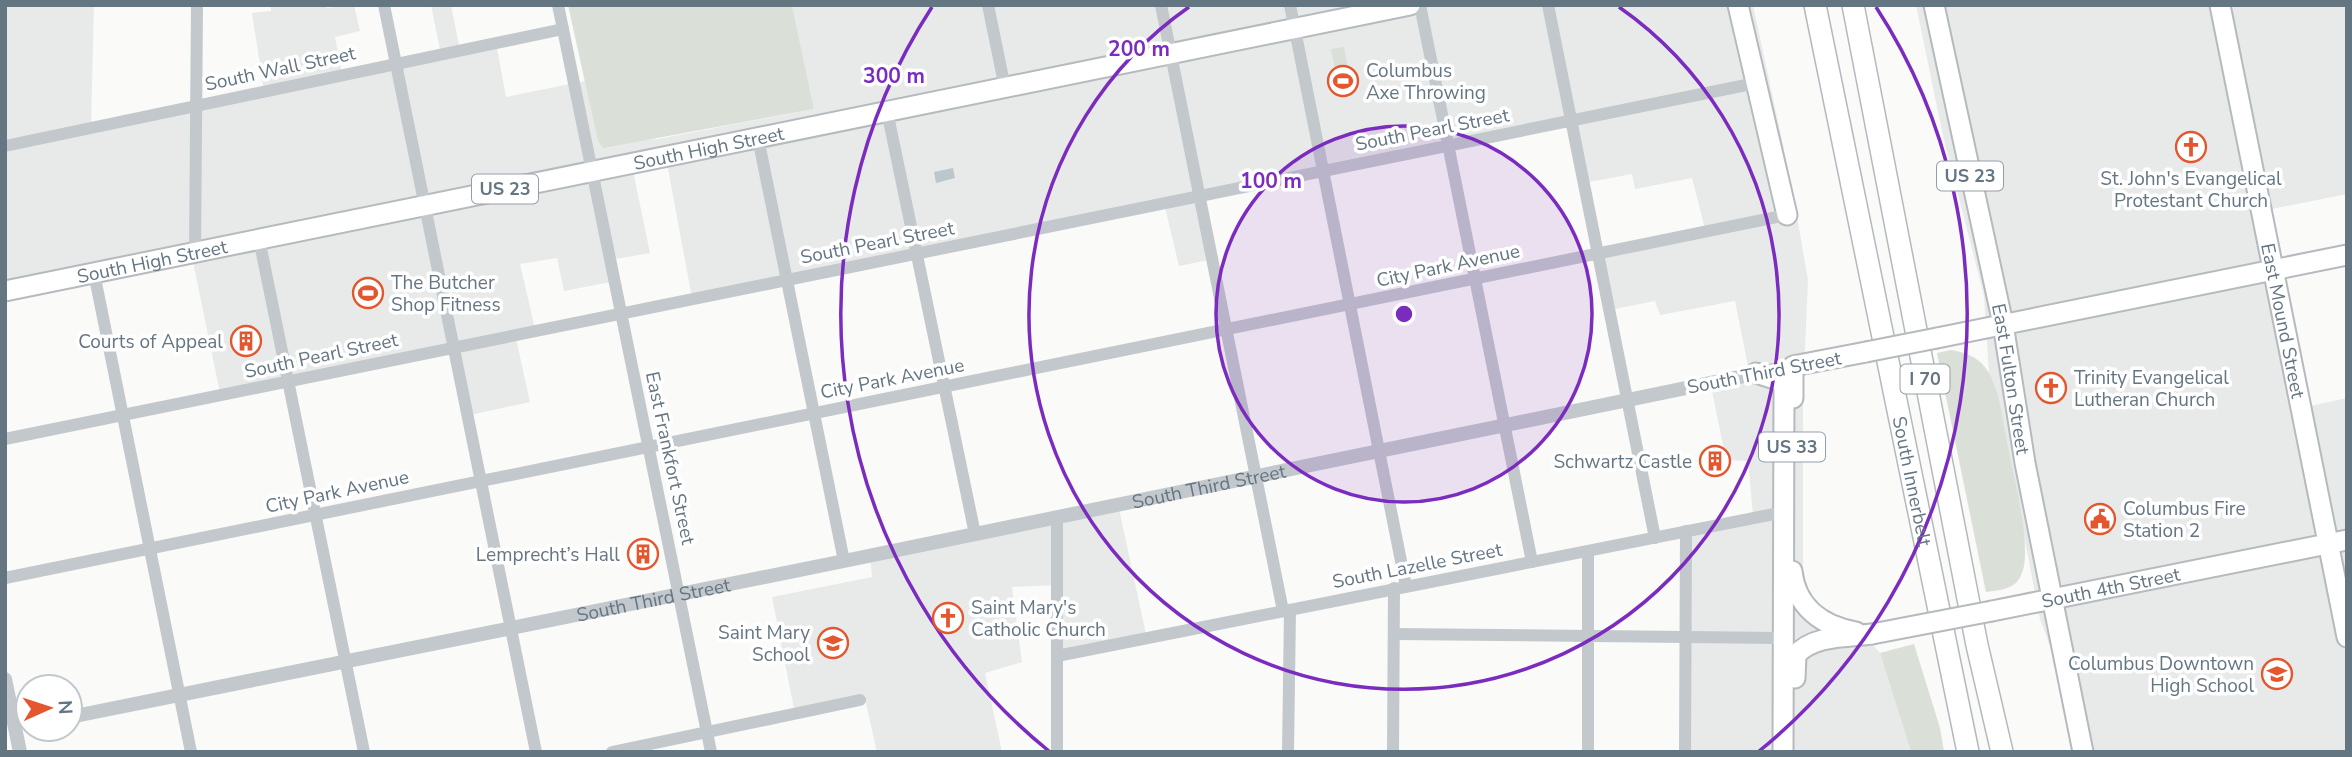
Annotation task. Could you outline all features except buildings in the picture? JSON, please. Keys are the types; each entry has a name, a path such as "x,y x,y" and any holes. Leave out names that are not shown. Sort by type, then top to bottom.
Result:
{"highway":[{"name":"South Innerbelt","path":"1815,5 1968,752"},
{"name":"South Innerbelt","path":"1853,5 1977,645 2003,752"}],"main road":[{"name":"South High Street","path":"5,291 1410,5"},
{"path":"1738,5 1787,215"},
{"name":"East Fulton Street","path":"1934,5 2003,324 2025,463 2083,752"},
{"name":"East Mound Street","path":"2220,5 2273,270 2337,542 2347,637"},
{"name":"South Third Street","path":"1793,366 2347,255"},
{"name":"US 33","path":"1783,752 1783,635 1792,570 1793,366"},
{"path":"1756,373 1781,381 1784,388 1783,635"},
{"name":"South 4th Street","path":"1795,752 1796,655 1807,646 1824,639 1872,634 2337,542"},
{"name":"South 4th Street","path":"1792,570 1799,595 1820,620 1835,627 1872,634"}],"street":[{"path":"195,252 197,5"},
{"path":"384,5 536,752"},
{"name":"East Frankfort Street","path":"558,5 711,752"},
{"path":"988,5 1004,88"},
{"path":"1161,5 1256,476 1287,610 1288,752"},
{"path":"1290,5 1379,451 1400,587 1394,634 1393,752"},
{"path":"1420,5 1532,562"},
{"path":"1548,5 1656,538"},
{"name":"South Wall Street","path":"5,146 563,29"},
{"name":"South Pearl Street","path":"5,439 1756,83"},
{"path":"887,111 975,534"},
{"path":"758,138 844,561"},
{"name":"City Park Avenue","path":"5,578 1787,215"},
{"path":"259,239 364,752"},
{"path":"94,273 191,752"},
{"name":"South Third Street","path":"84,715 1793,366"},
{"name":"South Lazelle Street","path":"1058,656 1784,512"},
{"path":"1057,517 1057,752"},
{"path":"1685,752 1686,531"},
{"path":"1588,551 1588,752"},
{"path":"1394,634 1685,637 1783,635"},
{"path":"5,679 14,719"},
{"path":"612,752 860,700"}],"shaded area":[{"path":"5,5 94,5 91,126 264,91 252,13 271,11 271,5 326,5 327,8 354,5 360,31 335,37 342,74 441,55 431,5 451,5 460,50 496,43 506,97 585,81 598,141 658,139 814,109 792,5 1753,5 1791,182 1808,280 1803,396 1803,576 1810,595 1831,617 1855,623 1880,653 1911,752 1685,752 1686,529 1753,515 1748,461 1726,460 1711,386 1750,376 1735,301 1660,315 1655,301 1610,310 1598,254 1706,233 1692,178 1635,189 1632,174 1584,183 1573,120 1200,194 1213,259 1179,266 1164,203 692,298 666,158 632,166 650,253 610,260 616,281 564,291 557,258 520,264 535,329 515,334 530,402 470,415 453,346 220,393 191,252 5,287"},
{"path":"568,5 792,5 814,109 603,148 598,141"},
{"path":"1916,5 2347,5 2347,194 2262,211 2301,408 2347,398 2347,752 2083,752 2077,720 2040,619 1997,395 1989,374 1984,296 1943,136"},
{"name":"Columbus Axe Throwing","path":"1344,47 1353,95 1340,97 1331,49"},
{"path":"953,168 955,178 936,183 934,172"},
{"path":"1951,350 1968,355 1982,364 1994,383 2001,410 2021,513 2025,553 2019,579 2013,585 2000,590 1986,592 1937,353"},
{"path":"1118,504 1147,639 1058,658 1057,585 1012,587 1022,662 985,673 1002,752 877,752 864,695 794,709 772,597 872,577 870,554"},
{"path":"1914,644 1940,728 1944,752 1911,752 1880,653"}],"place":[{"name":"Columbus Axe Throwing","path":"1343,81"},
{"name":"St. John's Evangelical Protestant Church","path":"2191,147"},
{"name":"The Butcher Shop Fitness","path":"368,293"},
{"name":"Courts of Appeal","path":"246,341"},
{"name":"Trinity Evangelical Lutheran Church","path":"2051,388"},
{"name":"Schwartz Castle","path":"1715,461"},
{"name":"Columbus Fire Station 2","path":"2100,519"},
{"name":"Lemprecht’s Hall","path":"643,554"},
{"name":"Saint Mary's Catholic Church","path":"948,618"},
{"name":"Saint Mary School","path":"833,643"},
{"name":"Columbus Downtown High School","path":"2277,674"}]}
